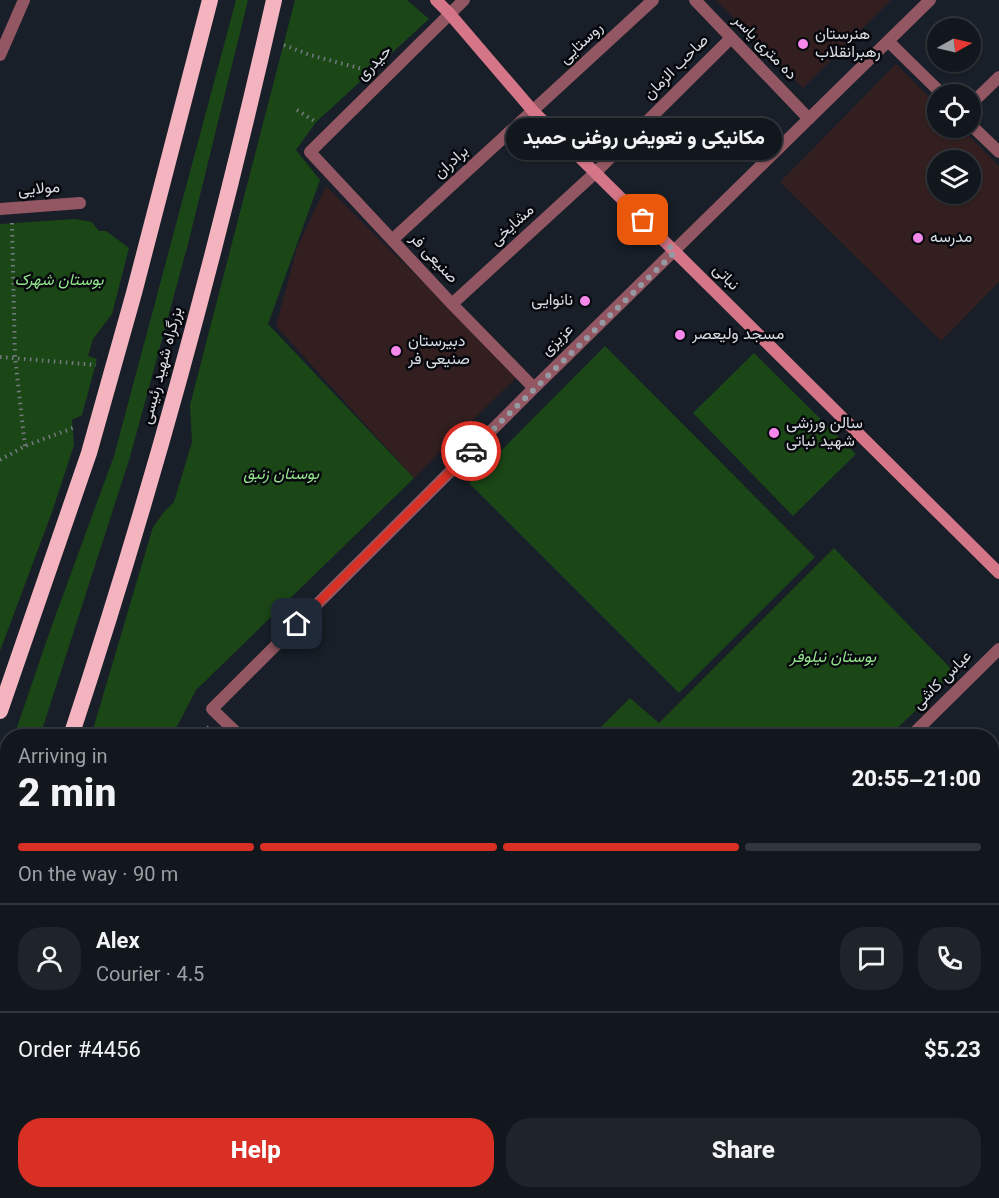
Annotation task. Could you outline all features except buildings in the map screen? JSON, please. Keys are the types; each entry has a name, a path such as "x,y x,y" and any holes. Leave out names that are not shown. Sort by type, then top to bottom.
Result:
{"highway":[{"path":"0,711 89,453 134,293 210,0"},
{"name":"بزرگراه شهید رئیسی","path":"73,729 114,609 196,315 244,135 274,0"}],"main road":[{"name":"نباتی","path":"436,0 533,111 999,573"}],"street":[{"path":"0,55 24,0"},
{"name":"حیدری","path":"310,152 464,0"},
{"name":"روستایی","path":"533,111 653,0"},
{"name":"ده متری یاسر","path":"695,0 810,119"},
{"name":"عزیزی","path":"233,729 212,709 534,388 930,0"},
{"name":"صاحب الزمان","path":"595,173 731,38"},
{"path":"888,41 932,84"},
{"path":"981,94 999,77"},
{"name":"برادران","path":"392,240 533,111"},
{"path":"981,135 999,152"},
{"name":"صنیعی فر","path":"310,152 534,388"},
{"name":"مشایخی","path":"452,304 595,173"},
{"name":"مولايی","path":"6,209 80,203"},
{"name":"عباس کاشی","path":"918,729 999,649"}],"path":[{"path":"284,45 310,56 370,71"},
{"path":"297,110 316,122"},
{"path":"6,209 15,357 25,446"},
{"path":"0,357 96,365"},
{"path":"0,460 25,446 73,428"}],"shaded area":[{"name":"هنرستان رهبرانقلاب","path":"716,0 891,0 803,88"},
{"name":"مدرسه","path":"896,64 927,95 927,138 971,138 999,166 999,282 941,341 780,182"},
{"name":"دبیرستان صنیعی فر","path":"326,186 518,376 414,478 276,326 297,248"}],"green space":[{"path":"236,0 248,0 188,244 130,457 42,729 16,729 114,456"},
{"name":"بوستان زنبق","path":"295,0 407,0 429,19 316,122 296,150 320,180 268,324 414,478 196,690 176,729 93,729 153,527 174,502 192,442 190,405"},
{"name":"بوستان شهرک","path":"75,219 92,222 99,231 106,231 129,248 112,314 93,339 88,356 97,359 82,415 72,420 74,445 52,512 0,651 0,224"},
{"path":"605,346 815,557 679,693 469,483"},
{"name":"سالن ورزشی شهید نباتی","path":"754,353 856,454 793,516 693,413"},
{"name":"بوستان نیلوفر","path":"834,548 955,673 896,729 599,729 630,698 659,723"}],"way so far":[{"path":"471,451 675,252 643,220"}],"place":[{"name":"هنرستان رهبرانقلاب","path":"803,44"},
{"name":"مکانیکی و تعویض روغنی حمید","path":"643,220"},
{"name":"مدرسه","path":"918,238"},
{"name":"نانوایی","path":"585,301"},
{"name":"مسجد ولیعصر","path":"680,335"},
{"name":"دبیرستان صنیعی فر","path":"396,351"},
{"name":"سالن ورزشی شهید نباتی","path":"774,433"}],"route":[{"path":"297,624 471,451"}]}
